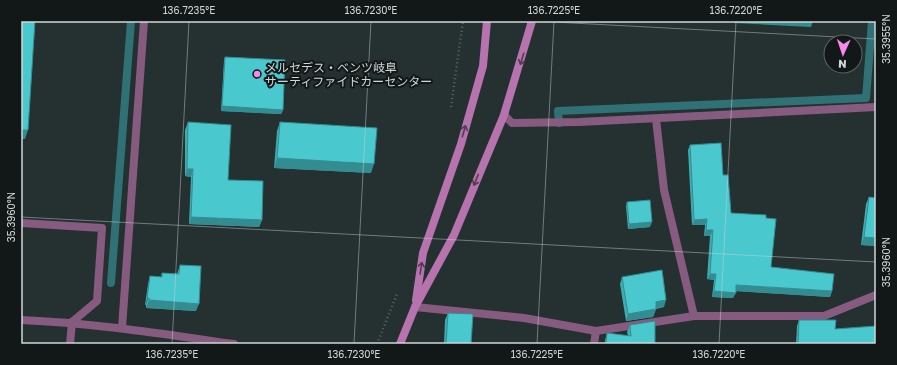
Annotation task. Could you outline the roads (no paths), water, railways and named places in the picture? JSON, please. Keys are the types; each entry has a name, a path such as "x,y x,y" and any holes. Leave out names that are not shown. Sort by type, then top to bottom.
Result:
{"street":[{"path":"122,328 144,21"},
{"path":"415,307 423,253 461,144 483,66 487,21"},
{"path":"400,344 415,307 454,235 504,115 532,21"},
{"path":"504,115 512,123 519,123 656,119 876,107"},
{"path":"656,119 664,190 694,316"},
{"path":"21,223 102,228 97,301 72,322 70,344"},
{"path":"415,307 524,318 596,331 694,316 824,316 876,295"},
{"path":"21,320 72,322 234,344"},
{"path":"594,344 596,331"}],"waterway":[{"path":"111,283 131,21"},
{"path":"559,123 558,111 866,98 872,21"}],"place":[{"name":"メルセデス・ベンツ岐阜 サーティファイドカーセンター","path":"257,74"}]}
